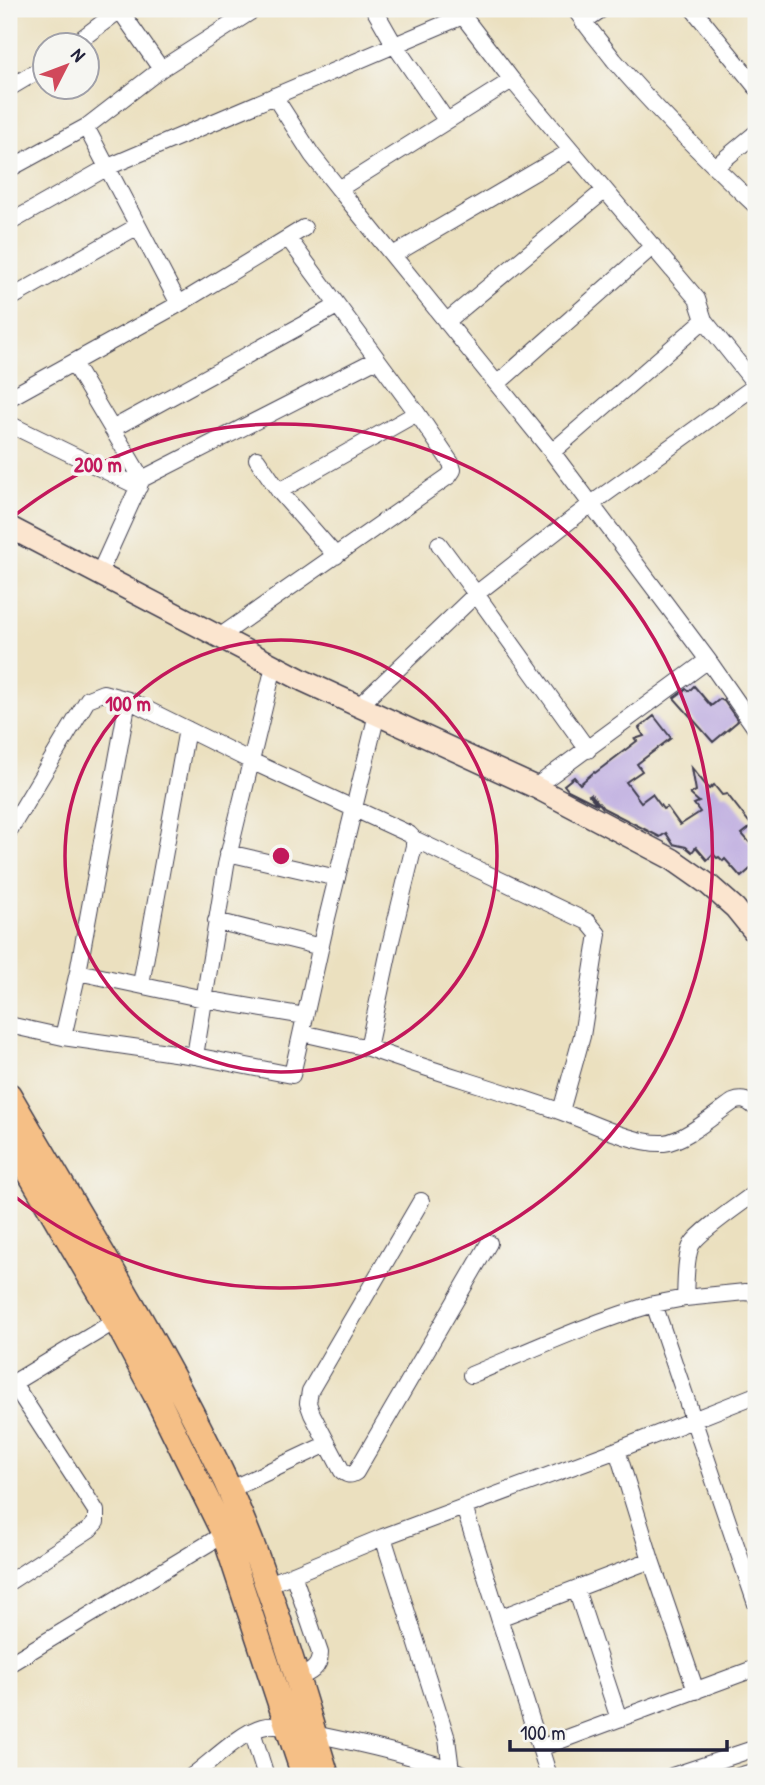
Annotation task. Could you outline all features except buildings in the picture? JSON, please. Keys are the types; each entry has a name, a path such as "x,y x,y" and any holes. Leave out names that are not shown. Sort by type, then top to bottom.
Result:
{"main road":[{"path":"9,527 274,666 535,787 671,859 709,885 735,908 756,934"},
{"path":"9,1095 125,1316 211,1542 265,1729 304,1776"},
{"path":"9,1138 125,1316 175,1383 229,1490 267,1585 327,1776"}],"street":[{"path":"90,32 120,9 161,69"},
{"path":"9,169 86,127 161,69 255,9"},
{"path":"374,9 394,44 446,121"},
{"path":"602,9 579,15 635,85 756,206"},
{"path":"693,9 756,86"},
{"path":"9,223 107,167 394,44 461,12 512,80 697,299 704,320 756,386 590,505 476,594 368,710 353,809 292,1075 195,1056 63,1037 9,1025"},
{"path":"9,89 32,75"},
{"path":"339,189 512,80"},
{"path":"274,96 312,155 552,452 708,660 756,729"},
{"path":"86,127 179,304"},
{"path":"715,167 756,133"},
{"path":"393,255 571,151"},
{"path":"446,322 605,190"},
{"path":"9,299 138,226"},
{"path":"9,398 179,304 304,228"},
{"path":"219,637 449,476 453,470 417,412 288,238"},
{"path":"497,384 653,246"},
{"path":"112,429 337,306"},
{"path":"552,452 704,320"},
{"path":"99,574 140,483 377,359"},
{"path":"73,363 140,483"},
{"path":"279,491 417,412"},
{"path":"9,424 140,483"},
{"path":"257,459 279,491 336,556"},
{"path":"439,544 588,750"},
{"path":"535,787 708,660"},
{"path":"195,1056 228,853 274,666"},
{"path":"9,831 88,699 103,693 128,700 588,922 598,934 582,1036 561,1111"},
{"path":"63,1037 78,972 128,700"},
{"path":"141,984 187,729"},
{"path":"368,1048 414,839"},
{"path":"228,853 337,878"},
{"path":"216,921 321,947"},
{"path":"78,972 204,999 305,1016"},
{"path":"302,1033 368,1048 647,1142 667,1143 685,1135 740,1099 756,1108"},
{"path":"685,1298 689,1254 693,1243 702,1233 756,1192"},
{"path":"421,1201 310,1391 312,1414 342,1471 352,1475 356,1472 489,1243"},
{"path":"471,1375 626,1312 654,1304 745,1292 753,1293 756,1297"},
{"path":"654,1304 756,1604"},
{"path":"9,1582 90,1529 96,1522 96,1511 10,1382 125,1316"},
{"path":"267,1585 756,1395"},
{"path":"229,1490 327,1444"},
{"path":"617,1450 696,1691"},
{"path":"464,1507 549,1776"},
{"path":"383,1538 447,1739 451,1769"},
{"path":"9,1664 211,1542"},
{"path":"499,1618 651,1560"},
{"path":"293,1574 320,1653 316,1668 297,1678"},
{"path":"576,1589 619,1719"},
{"path":"540,1748 756,1668"},
{"path":"192,1776 265,1729 369,1746 469,1776"},
{"path":"265,1729 267,1776"},
{"path":"672,1776 756,1748"},
{"path":"739,1776 756,1771"}]}
